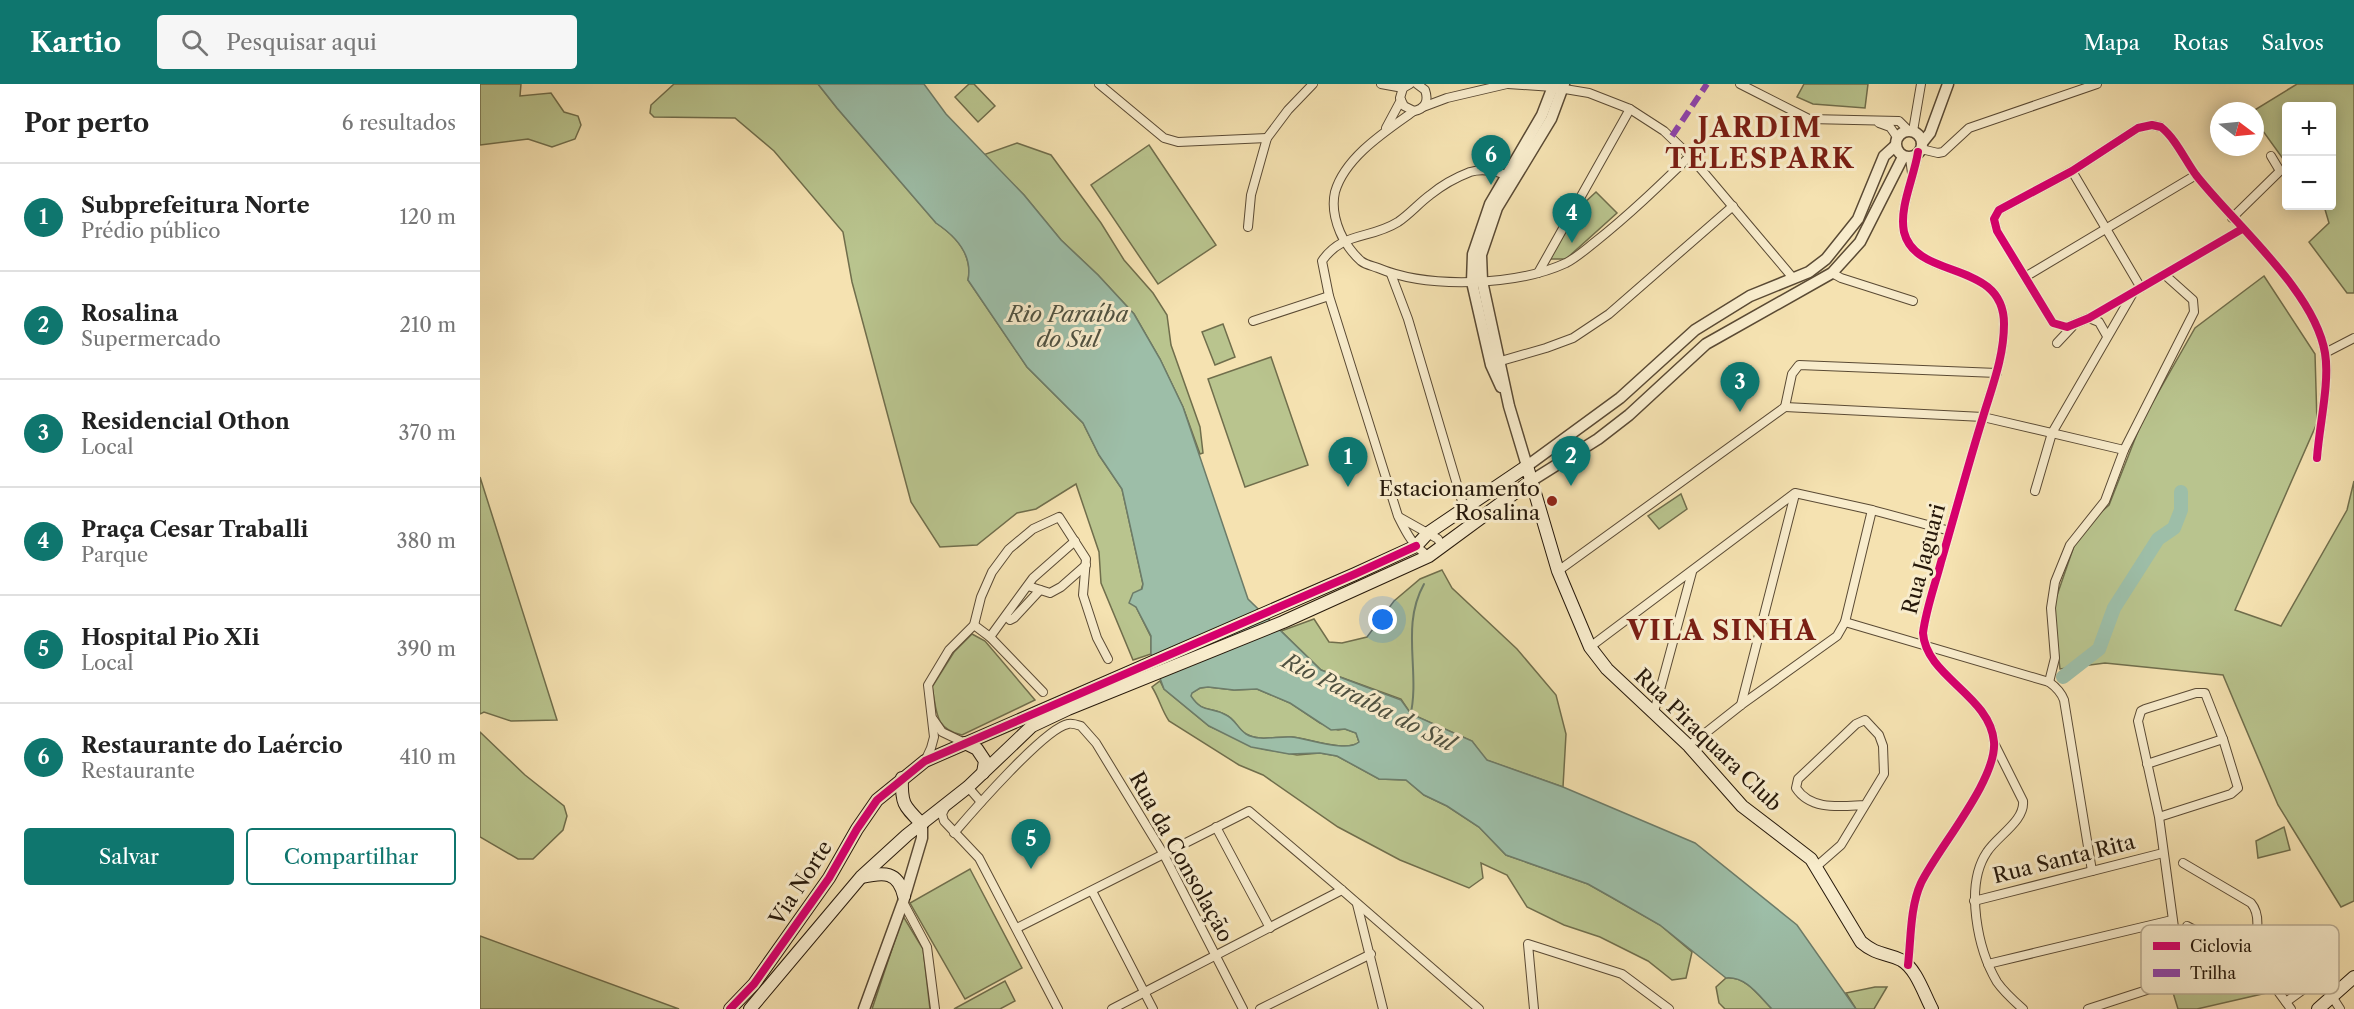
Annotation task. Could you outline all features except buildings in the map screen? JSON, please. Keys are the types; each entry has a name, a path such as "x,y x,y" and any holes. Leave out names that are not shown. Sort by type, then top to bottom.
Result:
{"main road":[{"path":"1067,704 1079,692 1278,608 1416,546 1428,533 1527,466"},
{"name":"Rua Piraquara Club","path":"1527,466 1558,571 1590,646 1607,669 1689,746 1742,806 1811,859 1861,942 1873,952 1900,959 1908,965"},
{"path":"1067,704 1283,622 1429,556 1531,481"},
{"name":"Via Norte","path":"730,1009 754,984 822,888 877,800 925,761 965,743 1067,704"},
{"name":"Via Norte","path":"750,1009 861,877 968,787 1032,726 1067,704"},
{"path":"965,743 977,749 985,761 983,773"},
{"path":"902,778 901,798 905,809 922,824"},
{"path":"861,877 880,873 891,876 901,884 904,899"},
{"path":"1908,965 1932,1009"},
{"path":"2339,992 2354,977"},
{"path":"2318,1009 2337,994"}],"street":[{"path":"1099,84 1164,138 1178,142 1267,138"},
{"path":"1248,227 1251,195 1267,138 1288,110 1314,84"},
{"path":"1417,84 1435,98 1447,98"},
{"path":"1690,156 1627,217 1568,262 1538,273 1477,281 1428,282 1391,274 1362,262 1344,240 1336,223 1335,192 1353,162 1381,135 1413,111 1447,98 1507,84 1559,86 1588,93 1630,109 1672,136 1690,156 1733,206 1793,278"},
{"path":"1740,84 1809,119 1899,121 1912,131"},
{"path":"1915,152 1912,131 1921,84"},
{"path":"1531,481 1598,439 1629,415 1706,344 1832,273 1849,257 1915,152 1930,133 1948,84"},
{"path":"1870,119 1890,128 1899,154 1943,153 1970,128 2097,84"},
{"path":"1381,135 1390,122 1407,86 1385,85"},
{"path":"1385,85 1407,109 1413,111"},
{"path":"1559,86 1511,177 1490,204 1480,227 1473,254 1495,363 1527,466 1620,398 1695,330 1750,296 1809,272 1827,259 1858,219 1884,156 1896,142 1930,121 1937,112"},
{"path":"1423,107 1427,100 1425,89"},
{"path":"1538,273 1630,109"},
{"path":"2067,327 2053,322 1996,231 1994,219 1999,210 2072,171 2138,128 2152,125 2161,127 2196,175 2283,275 2306,307 2317,329 2325,353 2324,392 2317,458"},
{"name":"Rua Jaguari","path":"1915,152 1913,179 1902,216 1905,234 1910,244 1925,260 1949,267 1986,286 2002,308 2003,343 1997,373 1924,624 1925,645 1949,678 1981,710 2022,801 2023,808 2019,816 1987,852 1979,866 1974,901"},
{"path":"2232,218 2280,171 2271,156"},
{"path":"1429,556 1416,546 1398,516 1329,296 1322,261 1331,249 1344,240 1375,233 1399,221 1430,194 1470,172 1486,169 1511,177"},
{"path":"2072,171 2137,290"},
{"path":"2025,277 2196,175"},
{"path":"1495,363 1573,338 1609,314 1733,206"},
{"path":"2057,343 2067,327 2089,318 2242,229"},
{"path":"1832,273 1840,278 1913,301"},
{"path":"1391,274 1408,319 1464,508"},
{"path":"2049,681 2055,658 2051,608 2055,582 2070,545 2105,501 2124,450 2194,312 2193,300 2164,275"},
{"path":"1775,286 1774,294 1781,301"},
{"path":"2035,491 2052,433 2107,336 2137,290"},
{"path":"1253,321 1329,296"},
{"path":"1750,296 1759,303 1758,314"},
{"path":"2089,318 2099,322 2107,336"},
{"path":"2325,353 2354,338"},
{"path":"1785,407 1792,374 1799,365 1997,373"},
{"path":"1558,571 1785,407 1983,417 2124,450"},
{"path":"1590,646 1795,494 1872,510 1950,531"},
{"path":"1741,705 1795,494"},
{"path":"1689,746 1741,705 1837,636 1845,622 1872,510"},
{"path":"1398,516 1438,539 1442,547"},
{"path":"925,761 932,748 934,737 928,685 949,650 974,625 981,597 993,572 1009,549 1033,529 1059,517 1086,559 1083,595 1097,638 1108,659"},
{"path":"990,637 1034,578 1075,541"},
{"path":"1028,586 1050,593 1061,587 1086,565"},
{"path":"1654,712 1692,571"},
{"path":"1006,616 1010,620 1014,618 1040,590"},
{"path":"1845,622 2049,681 2061,693 2092,871"},
{"path":"974,625 990,637 1043,692"},
{"path":"2159,817 2231,794 2237,790 2238,784 2205,693 2196,693 2141,711 2138,721 2159,817 2173,925"},
{"path":"933,719 942,732 965,743"},
{"path":"1817,866 1841,845 1881,781 1885,766 1883,746 1879,735 1865,720 1856,724 1798,779 1796,788 1806,797 1825,806 1864,805"},
{"name":"Rua da Consolação","path":"981,802 1048,734 1068,724 1082,726 1096,743 1163,853 1243,1009"},
{"path":"2147,764 2223,739"},
{"path":"1908,965 1915,907 1921,883 1981,787 1995,745"},
{"path":"954,833 981,802 968,787"},
{"path":"946,806 942,814 944,821 979,858 1058,1009"},
{"path":"1017,927 1248,812 1479,1009"},
{"path":"864,1009 904,899 922,838 922,824"},
{"path":"1216,827 1270,928"},
{"name":"Rua Santa Rita","path":"1974,901 2163,853"},
{"path":"2183,863 2251,903 2257,910 2258,925"},
{"path":"1112,1009 1342,890"},
{"path":"1092,891 1153,1009"},
{"path":"904,899 927,947 935,1009"},
{"path":"1974,901 1988,964 1999,985 2023,1009"},
{"path":"1357,903 1383,1009"},
{"path":"2151,925 2172,920"},
{"path":"1988,964 2141,927"},
{"path":"1534,1009 1528,944 1622,974 1669,1009"},
{"path":"1260,1009 1371,954"},
{"path":"2088,1009 2141,992"},
{"path":"2289,1006 2302,994"},
{"path":"2333,998 2340,1009"}],"green space":[{"path":"480,84 521,84 520,96 551,93 564,112 578,116 581,125 575,139 552,147 528,139 480,145"},
{"path":"674,84 818,84 936,223 957,241 966,255 968,280 1027,367 1083,423 1099,455 1122,489 1143,584 1136,607 1151,637 1151,654 1133,660 1101,583 1099,552 1076,484 1036,509 1017,513 977,545 940,547 911,502 852,282 843,232 774,151 735,118 654,117 650,113 651,105"},
{"path":"969,84 974,84 995,106 978,122 955,97"},
{"path":"1804,84 1868,84 1865,108 1813,104 1797,97"},
{"path":"2297,84 2354,84 2354,293 2347,293 2309,242 2329,223 2325,210 2336,210 2336,102 2282,102 2282,157 2264,132 2264,104"},
{"path":"1017,143 1051,155 1101,223 1124,260 1153,293 1167,315 1171,345 1200,427 1203,453 1200,454 1183,407 1160,359 1134,314 1061,240 1024,195 983,155"},
{"path":"1149,145 1216,245 1158,284 1091,185"},
{"path":"1596,192 1617,213 1566,259 1549,259 1581,206"},
{"path":"2264,276 2315,354 2317,423 2235,610 2281,626 2347,510 2354,481 2354,901 2341,907 2278,805 2223,675 2105,663 2060,669 2053,607 2074,546 2089,523 2109,505 2142,421 2195,328"},
{"path":"1223,324 1235,357 1215,365 1202,332"},
{"path":"1271,357 1308,465 1245,487 1208,379"},
{"path":"480,477 557,720 511,721 484,712 480,714"},
{"path":"1681,494 1687,509 1659,529 1648,516"},
{"path":"1442,570 1452,588 1517,649 1556,695 1566,734 1563,787 1486,760 1472,741 1411,714 1401,699 1321,670 1281,631 1314,619 1329,642 1342,643 1367,637 1394,601 1420,579"},
{"path":"972,634 985,641 1035,700 962,735 946,728 938,718 932,687 954,652"},
{"path":"1160,681 1164,689 1209,726 1245,742 1263,749 1297,755 1320,753 1337,756 1379,779 1406,780 1424,795 1447,806 1479,827 1506,855 1588,884 1660,925 1692,952 1686,978 1672,980 1648,961 1600,937 1564,925 1527,907 1507,875 1481,863 1483,878 1469,888 1400,860 1338,827 1263,775 1239,765 1169,721 1152,687"},
{"path":"1208,687 1234,690 1257,689 1290,703 1320,723 1338,730 1345,729 1356,733 1359,742 1353,745 1336,746 1292,737 1251,736 1243,732 1229,717 1221,712 1199,706 1191,697 1191,693"},
{"path":"480,732 525,775 564,806 567,816 563,830 533,859 518,859 480,837"},
{"path":"2284,827 2290,850 2258,858 2256,841"},
{"path":"970,869 1022,968 965,999 910,903"},
{"path":"903,916 923,949 930,1009 872,1009"},
{"path":"480,936 679,1009 480,1009"},
{"path":"1726,978 1740,980 1746,984 1772,1009 1725,1009 1719,1003 1716,987"},
{"path":"1005,981 1015,1001 1000,1009 954,1009"},
{"path":"1887,987 1874,1009 1856,1009 1846,993"},
{"path":"2173,994 2262,994 2197,1009 2178,1009"}],"water":[{"name":"Rio Paraíba do Sul","path":"818,84 924,84 946,114 1024,195 1061,240 1134,314 1160,359 1183,407 1248,599 1321,670 1401,700 1411,714 1472,741 1487,760 1563,787 1695,843 1797,925 1856,1009 1772,1009 1746,984 1740,980 1726,978 1660,925 1588,884 1506,855 1479,827 1447,806 1424,795 1406,780 1379,779 1337,756 1320,753 1289,754 1251,747 1209,726 1164,689 1151,654 1151,636 1136,607 1129,603 1133,593 1142,589 1143,584 1122,489 1099,455 1083,423 1027,367 968,280 968,263 962,247 951,234 936,223","holes":["1200,688 1257,689 1290,703 1331,730 1345,729 1356,733 1359,742 1353,745 1336,746 1291,737 1251,736 1243,732 1229,717 1203,708 1191,696"]}],"waterway":[{"path":"2063,677 2099,649 2114,608 2158,539 2174,528 2181,510 2181,492"},
{"path":"1410,717 1413,700 1413,617 1424,584"}],"marked path":[{"path":"1672,136 1707,84"}],"cycle path":[{"path":"2242,229 2089,318 2067,327 2053,323 1997,231 1994,219 1999,210 2072,171 2138,128 2152,125 2161,127 2176,144 2196,175 2290,282 2318,330 2325,353 2326,377 2317,458"},
{"path":"1908,965 1917,892 1929,868 1977,794 1992,758 1994,742 1990,726 1982,711 1935,662 1927,648 1923,633 1931,597 1997,372 2004,324 2000,303 1990,289 1976,279 1925,258 1912,247 1904,232 1905,203 1918,152"},
{"path":"730,1009 754,984 829,878 857,829 877,800 925,761 1416,546"}],"place":[{"name":"Restaurante do Laércio","path":"1491,185"},
{"name":"Praça Cesar Traballi","path":"1572,243"},
{"name":"Residencial Othon","path":"1740,412"},
{"name":"Rosalina","path":"1571,486"},
{"name":"Subprefeitura Norte","path":"1348,487"},
{"name":"Estacionamento Rosalina","path":"1552,501"},
{"name":"Hospital Pio XIi","path":"1031,869"}],"district":[{"name":"JARDIM TELESPARK","path":"1760,144"},
{"name":"VILA SINHA","path":"1722,631"}]}
